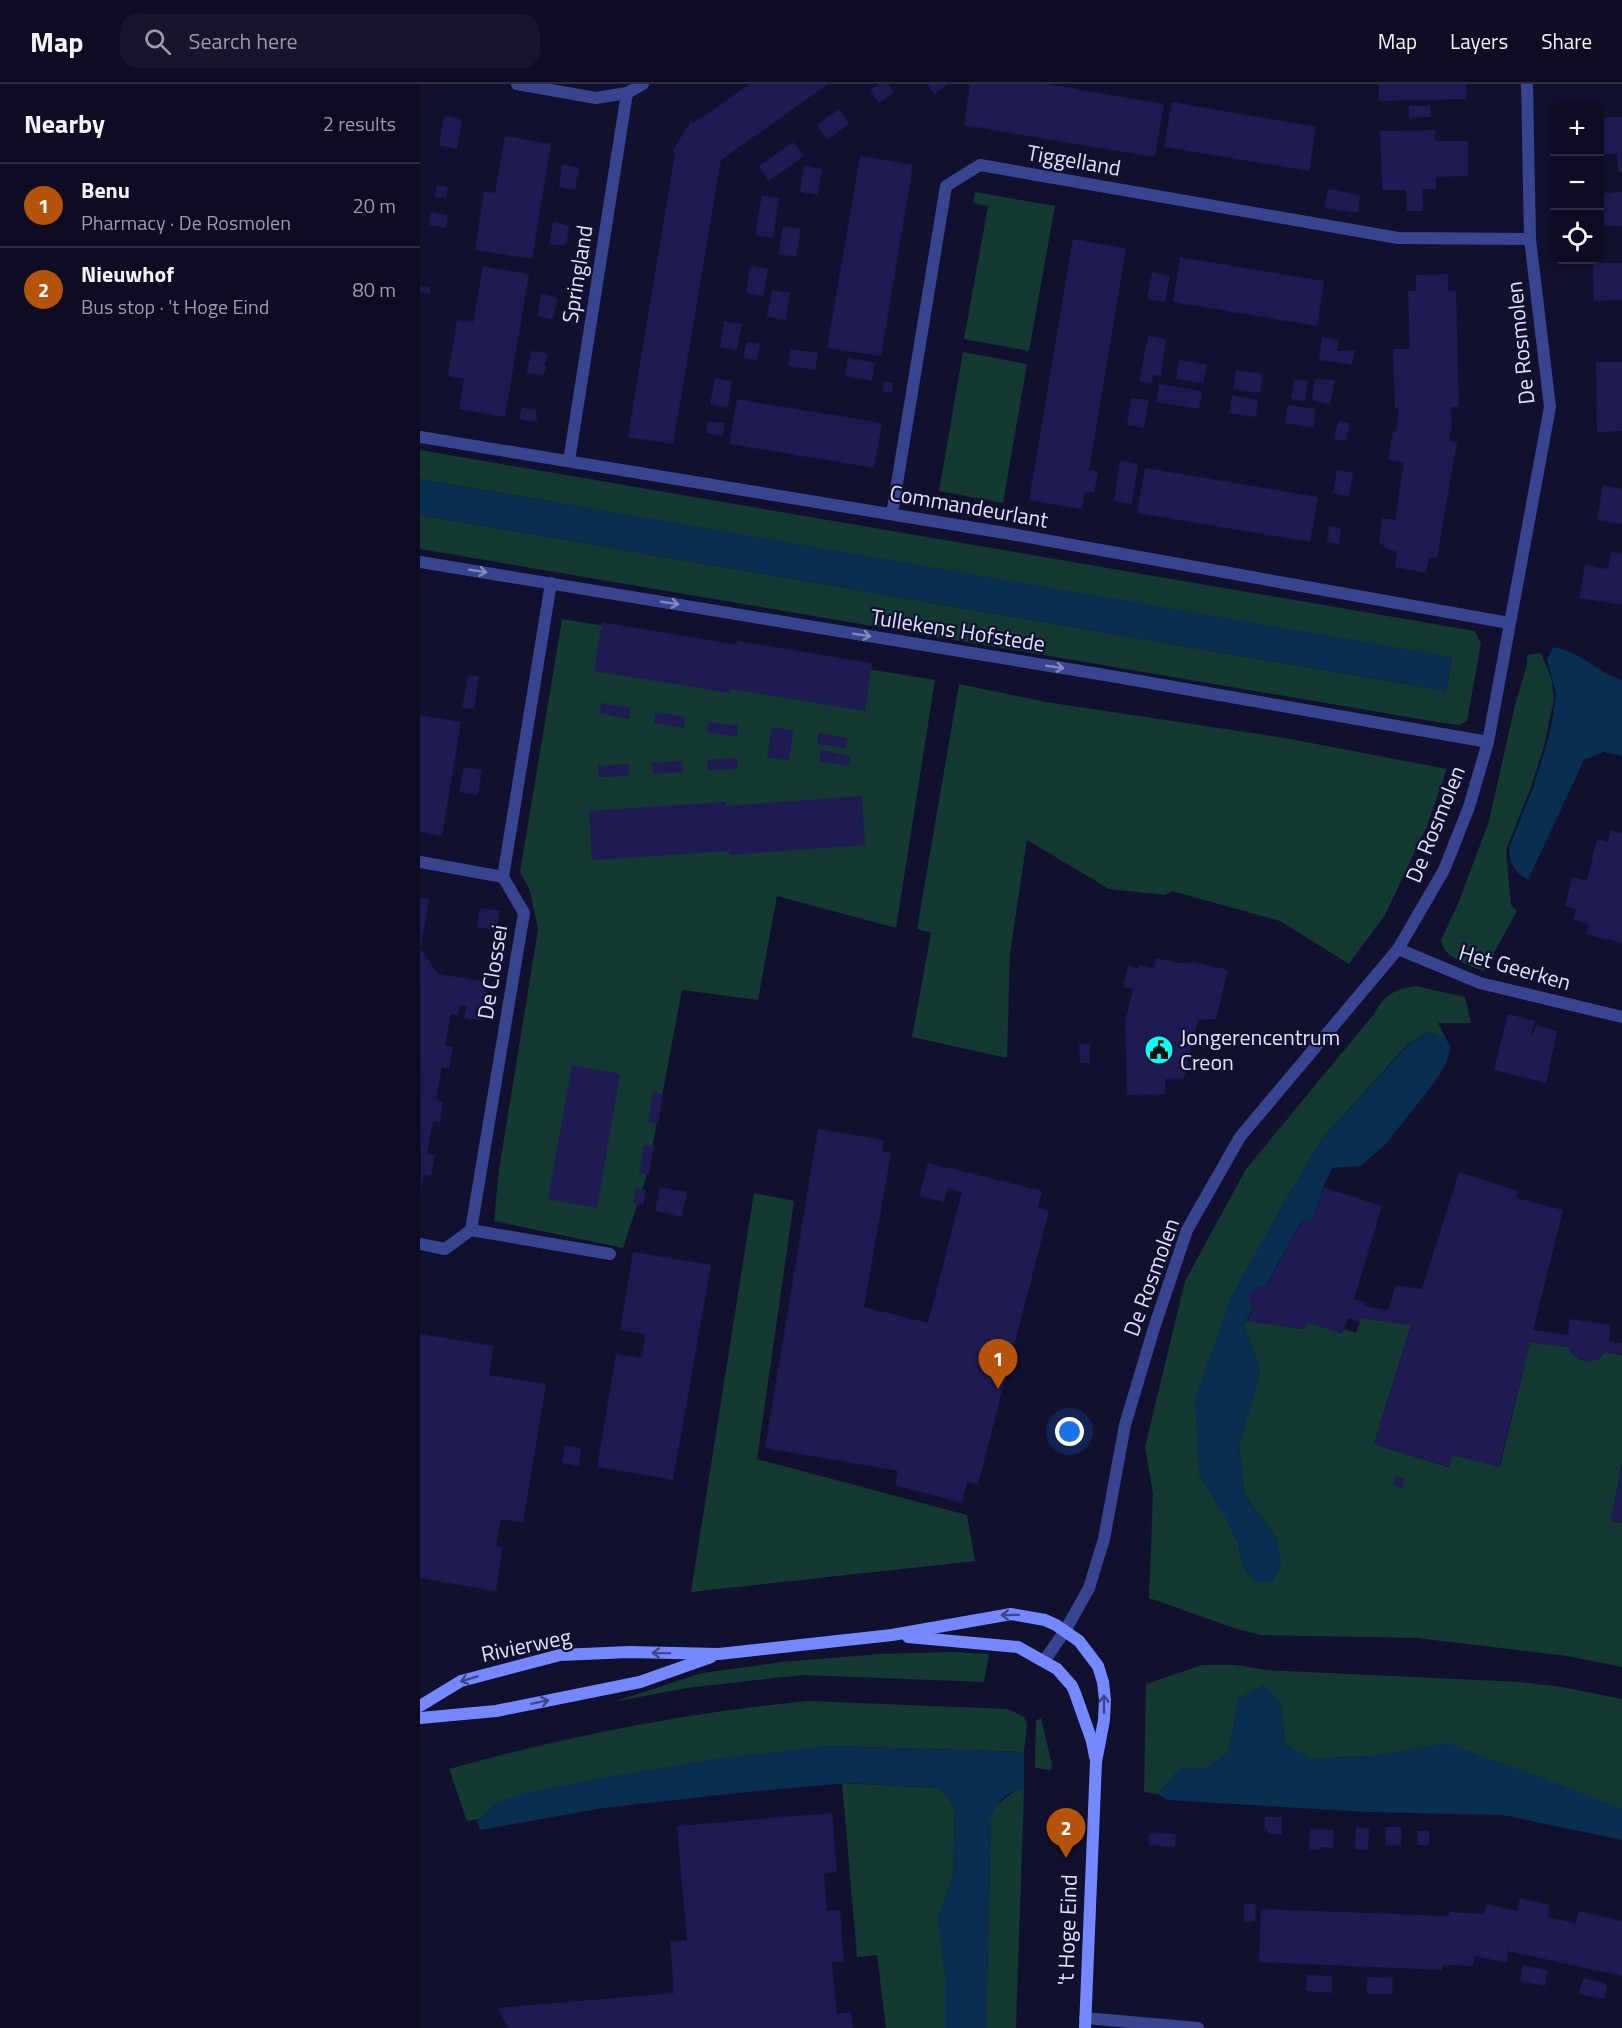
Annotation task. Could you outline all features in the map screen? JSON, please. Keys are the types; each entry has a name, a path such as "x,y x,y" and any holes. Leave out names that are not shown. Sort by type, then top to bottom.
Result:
{"street":[{"path":"517,84 596,98 627,93 643,84"},
{"name":"De Rosmolen","path":"1044,1661 1065,1631 1089,1588 1096,1567 1108,1521 1125,1425 1187,1230 1240,1137 1398,949 1444,870 1469,807 1488,742 1550,407 1530,239 1527,84"},
{"name":"Springland","path":"569,461 627,93"},
{"name":"Tiggelland","path":"892,514 946,186 980,165 1398,238 1530,239"},
{"name":"Commandeurlant","path":"420,436 1017,535 1509,623"},
{"name":"Tullekens Hofstede","path":"420,562 1105,675 1488,742"},
{"path":"420,862 503,877 551,584"},
{"name":"De Clossei","path":"471,1230 524,913 503,877"},
{"name":"Het Geerken","path":"1398,949 1480,983 1622,1017"},
{"path":"420,1245 445,1249 471,1230 610,1254"},
{"name":"Rivierweg","path":"420,1706 461,1681 560,1655 629,1652 720,1654 892,1635 1011,1614 1045,1620 1065,1631"},
{"name":"'t Hoge Eind","path":"1065,1631 1079,1641 1098,1666 1105,1700 1104,1720 1096,1762 1085,2023"},
{"name":"Rivierweg","path":"892,1635 1018,1647 1044,1661"},
{"name":"Rivierweg","path":"420,1718 496,1711 640,1682 720,1654"},
{"name":"'t Hoge Eind","path":"1044,1661 1057,1669 1072,1686 1092,1741 1096,1762"},
{"path":"1085,2023 1198,2028"}],"green space":[{"path":"975,192 1055,206 1029,351 964,339 988,206 973,203"},
{"path":"963,352 1027,364 1003,503 939,491"},
{"path":"420,450 1475,631 1481,643 1467,721 1459,725 1443,723 420,549 420,515 1446,691 1452,658 420,479"},
{"path":"562,619 935,680 896,928 777,896 758,1000 682,990 647,1175 623,1248 494,1221 499,1170 538,929 530,891 520,872"},
{"path":"1541,653 1551,677 1554,699 1544,746 1531,787 1506,850 1511,905 1517,911 1484,971 1452,957 1443,947 1441,940 1458,904 1489,821 1515,705 1527,665 1527,655"},
{"path":"959,684 1046,702 1285,738 1447,769 1427,826 1385,915 1349,964 1280,921 1172,891 1165,895 1109,889 1027,840 1010,953 1007,1058 912,1037 931,933 917,929"},
{"path":"1416,986 1465,997 1471,1023 1438,1023 1446,1039 1427,1032 1407,1045 1321,1140 1231,1297 1228,1522 1238,1543 1243,1566 1255,1582 1272,1581 1278,1541 1244,1493 1239,1447 1260,1370 1244,1325 1247,1321 1304,1329 1307,1322 1342,1333 1344,1329 1356,1333 1361,1318 1411,1325 1374,1444 1448,1467 1452,1455 1500,1466 1530,1342 1568,1347 1575,1356 1585,1361 1595,1359 1605,1352 1622,1355 1622,1464 1611,1521 1622,1523 1622,1667 1567,1656 1417,1638 1261,1635 1237,1629 1149,1598 1153,1493 1145,1447 1185,1281 1246,1169 1382,1002 1396,991"},
{"path":"754,1193 794,1201 757,1459 967,1515 975,1561 691,1592"},
{"path":"952,1652 989,1654 984,1682 802,1675 687,1688 613,1702 702,1673 782,1662 880,1654"},
{"path":"1202,1665 1236,1665 1266,1670 1520,1682 1562,1687 1622,1699 1622,1809 1371,1756 1310,1759 1285,1744 1281,1703 1239,1699 1228,1753 1206,1768 1180,1769 1158,1794 1144,1792 1146,1684"},
{"path":"809,1701 1008,1709 1024,1717 1027,1724 1024,1752 827,1746 495,1803 480,1819 467,1821 449,1769 538,1746 627,1727 718,1712"},
{"path":"1041,1718 1052,1765 1051,1770 1035,1768 1036,1721"},
{"path":"842,1783 939,1788 948,1796 955,1810 953,1878 945,1899 945,2028 886,2028 877,1955 857,1957"},
{"path":"1016,1790 1024,1790 1016,2028 986,2028 991,1816 995,1806"}],"water":[{"path":"420,479 1452,657 1446,691 420,515"},
{"path":"1553,647 1580,657 1622,680 1622,756 1604,752 1584,760 1528,880 1518,873 1511,863 1509,848 1533,788 1548,740 1556,693 1547,659"},
{"path":"1427,1032 1446,1039 1451,1047 1446,1064 1434,1083 1385,1145 1361,1166 1332,1168 1323,1187 1312,1223 1302,1220 1244,1325 1260,1370 1239,1447 1244,1493 1278,1541 1281,1567 1272,1582 1255,1582 1243,1566 1238,1543 1228,1522 1199,1475 1195,1400 1231,1297 1321,1140 1408,1045"},
{"path":"1264,1685 1281,1703 1285,1744 1311,1759 1371,1756 1447,1743 1622,1809 1622,1840 1503,1815 1366,1812 1167,1800 1158,1794 1180,1769 1206,1768 1228,1753 1239,1698"},
{"path":"827,1746 1024,1752 1024,1790 1013,1792 1003,1798 991,1816 986,2028 945,2028 945,1977 938,1918 953,1878 955,1810 948,1796 939,1788 847,1783 603,1808 480,1830 477,1822 495,1803 525,1793 723,1758"}],"building":[{"path":"750,84 828,84 721,160 673,444 628,437 675,154 672,152 691,121 694,123"},
{"path":"878,84 888,84 894,92 879,103 870,90"},
{"path":"927,84 948,84 934,94"},
{"path":"970,84 1047,84 1164,104 1155,157 964,125"},
{"path":"1379,84 1466,84 1467,99 1379,101"},
{"path":"1172,102 1316,127 1309,171 1164,147"},
{"path":"1409,106 1430,106 1431,117 1409,118"},
{"path":"839,109 849,124 827,140 817,125"},
{"path":"444,116 462,120 457,149 439,145"},
{"path":"1604,117 1622,117 1622,172 1618,172 1617,154 1604,154"},
{"path":"1435,130 1435,141 1468,141 1468,176 1436,177 1436,189 1422,189 1423,211 1407,211 1406,190 1382,190 1380,131"},
{"path":"505,136 551,144 532,259 475,250 484,191 495,193"},
{"path":"793,142 804,156 769,181 759,166"},
{"path":"860,156 913,165 881,356 827,348"},
{"path":"562,164 579,169 574,190 559,187"},
{"path":"804,166 822,169 818,195 800,192"},
{"path":"437,185 448,187 446,198 435,197"},
{"path":"1328,189 1360,195 1358,213 1324,208"},
{"path":"1622,192 1622,226 1604,226 1604,193"},
{"path":"762,195 779,198 773,238 755,235"},
{"path":"431,212 448,215 446,228 429,225"},
{"path":"553,221 569,226 564,246 549,244"},
{"path":"783,226 801,229 796,257 778,254"},
{"path":"1073,239 1126,248 1089,470 1098,471 1097,477 1094,493 1085,491 1082,509 1029,500"},
{"path":"1180,257 1324,281 1317,326 1173,302"},
{"path":"1622,263 1622,300 1594,301 1593,264"},
{"path":"483,266 529,274 505,417 459,409 464,379 448,376 457,320 473,322"},
{"path":"750,266 768,269 763,296 746,293"},
{"path":"1152,272 1170,276 1165,302 1147,299"},
{"path":"1448,274 1448,291 1456,290 1459,407 1451,407 1452,424 1449,441 1457,442 1437,558 1429,557 1426,573 1395,567 1397,552 1389,550 1379,542 1382,518 1395,520 1404,463 1388,460 1393,431 1396,432 1398,419 1398,408 1395,408 1393,349 1410,349 1408,291 1416,291 1416,275"},
{"path":"420,286 430,287 430,294 420,292"},
{"path":"772,290 790,293 786,320 767,317"},
{"path":"541,294 557,299 552,319 537,316"},
{"path":"724,321 742,324 737,350 720,347"},
{"path":"1148,336 1166,339 1161,376 1153,375 1152,383 1139,381"},
{"path":"1322,337 1339,340 1337,351 1355,350 1352,365 1319,360"},
{"path":"747,342 760,344 757,360 743,358"},
{"path":"791,349 818,353 815,370 788,366"},
{"path":"531,351 548,355 544,365 546,367 544,374 527,373"},
{"path":"848,358 875,363 872,381 845,376"},
{"path":"1179,360 1207,365 1203,383 1176,379"},
{"path":"1596,362 1622,362 1622,431 1597,432"},
{"path":"1236,370 1263,374 1260,393 1233,389"},
{"path":"715,378 732,381 728,407 710,404"},
{"path":"1294,379 1308,381 1305,401 1291,399"},
{"path":"1315,379 1335,380 1330,404 1312,400"},
{"path":"884,381 893,383 892,393 882,391"},
{"path":"1159,384 1202,391 1199,409 1156,402"},
{"path":"1232,395 1258,400 1256,417 1229,413"},
{"path":"1131,398 1149,400 1144,428 1127,425"},
{"path":"737,399 882,423 874,468 729,444"},
{"path":"1288,405 1316,409 1313,428 1285,423"},
{"path":"522,408 536,410 537,420 534,422 519,419"},
{"path":"708,421 725,423 723,436 706,433"},
{"path":"1338,421 1350,423 1346,441 1334,439"},
{"path":"1120,461 1138,464 1132,504 1114,501"},
{"path":"1145,468 1318,497 1310,542 1137,513"},
{"path":"1337,470 1353,473 1349,496 1333,493"},
{"path":"1603,485 1622,489 1622,524 1597,520"},
{"path":"1329,526 1341,528 1339,544 1327,542"},
{"path":"1611,552 1622,554 1622,605 1579,598 1585,565 1608,569"},
{"path":"602,622 737,645 737,641 872,663 865,711 730,689 729,693 594,671"},
{"path":"468,675 479,676 474,709 462,708"},
{"path":"601,703 631,708 629,719 600,713"},
{"path":"656,712 685,717 684,728 654,723"},
{"path":"420,715 461,722 442,836 420,832"},
{"path":"709,722 738,726 737,737 707,732"},
{"path":"772,727 793,731 789,761 767,757"},
{"path":"819,733 848,738 846,748 817,744"},
{"path":"821,750 850,756 849,766 819,761"},
{"path":"737,758 738,769 708,770 707,760"},
{"path":"682,761 683,772 653,774 652,763"},
{"path":"629,764 629,776 599,777 598,766"},
{"path":"464,767 482,770 478,795 459,792"},
{"path":"862,796 865,845 729,855 729,851 592,860 589,811 726,802 726,806"},
{"path":"1611,830 1622,833 1622,943 1586,934 1588,924 1573,920 1576,909 1565,906 1572,877 1587,881 1597,839 1608,842"},
{"path":"420,898 429,899 421,947 420,947"},
{"path":"480,908 500,911 496,930 477,927"},
{"path":"420,948 438,974 488,982 481,1020 464,1018 467,1006 460,1005 458,1015 451,1014 445,1046 453,1047 449,1069 442,1067 436,1100 443,1102 440,1123 433,1121 427,1154 435,1155 431,1176 424,1175 421,1191"},
{"name":"Jongerencentrum Creon","path":"1156,958 1177,963 1194,962 1228,970 1216,1019 1198,1020 1184,1078 1165,1079 1165,1094 1127,1095 1125,1022 1133,989 1123,987 1128,965 1138,968 1139,965 1154,968"},
{"path":"1508,1014 1535,1021 1531,1035 1536,1025 1557,1031 1546,1083 1494,1070"},
{"path":"1079,1044 1090,1044 1090,1063 1080,1063"},
{"path":"572,1065 620,1074 597,1208 548,1199"},
{"path":"653,1092 663,1094 658,1124 648,1122"},
{"path":"818,1129 884,1140 882,1151 891,1153 864,1307 928,1323 962,1192 948,1188 944,1202 919,1196 928,1163 1042,1191 1038,1208 1049,1211 978,1484 967,1482 962,1503 895,1485 898,1471 765,1448"},
{"path":"644,1145 654,1146 649,1175 639,1173"},
{"path":"1459,1172 1518,1191 1516,1198 1563,1210 1533,1330 1568,1335 1570,1319 1611,1325 1609,1341 1622,1343 1622,1354 1605,1352 1599,1359 1588,1362 1574,1356 1568,1347 1530,1342 1499,1467 1452,1455 1449,1467 1374,1444 1411,1325 1361,1318 1360,1322 1348,1318 1342,1334 1307,1322 1305,1329 1247,1321 1254,1309 1249,1304 1249,1294 1258,1286 1266,1286 1303,1219 1312,1223 1323,1187 1382,1206 1354,1299 1366,1302 1364,1306 1388,1310 1396,1285 1422,1289"},
{"path":"660,1187 687,1192 682,1217 655,1211"},
{"path":"636,1188 646,1190 643,1205 633,1203"},
{"path":"633,1252 711,1265 673,1480 597,1467 616,1354 642,1358 645,1334 620,1330"},
{"path":"420,1334 494,1346 489,1375 546,1384 523,1523 501,1519 496,1546 503,1547 496,1591 420,1578"},
{"path":"565,1445 581,1448 579,1466 562,1463"},
{"path":"1622,1470 1622,1523 1611,1521"},
{"path":"1396,1476 1404,1479 1402,1488 1393,1485"},
{"path":"832,1813 837,1872 824,1873 827,1911 840,1910 844,1962 832,1962 837,2014 851,2012 853,2028 509,2028 497,2008 674,1993 670,1942 687,1940 677,1826"},
{"path":"1265,1817 1282,1817 1282,1834 1270,1834 1265,1828"},
{"path":"1356,1827 1369,1828 1368,1850 1355,1849"},
{"path":"1386,1827 1401,1827 1401,1846 1386,1845"},
{"path":"1310,1829 1334,1830 1333,1848 1309,1849"},
{"path":"1418,1831 1429,1831 1429,1845 1418,1845"},
{"path":"1149,1833 1176,1834 1175,1847 1149,1845"},
{"path":"1520,1898 1550,1905 1547,1917 1576,1923 1579,1911 1622,1921 1622,1976 1508,1951 1514,1923 1508,1950 1507,1963 1475,1956 1473,1966 1443,1965 1442,1970 1259,1962 1261,1909 1449,1916 1449,1912 1484,1914 1487,1904 1517,1911"},
{"path":"1244,1904 1256,1904 1255,1922 1244,1922"},
{"path":"1523,1965 1548,1970 1545,1986 1520,1981"},
{"path":"1307,1975 1332,1976 1332,1993 1306,1991"},
{"path":"1367,1977 1393,1978 1392,1994 1367,1994"},
{"path":"1583,1978 1603,1983 1607,1987 1604,1999 1579,1994"}],"place":[{"name":"Jongerencentrum Creon","path":"1159,1050"},
{"name":"Benu","path":"998,1389"},
{"name":"Nieuwhof","path":"1066,1858"}]}
